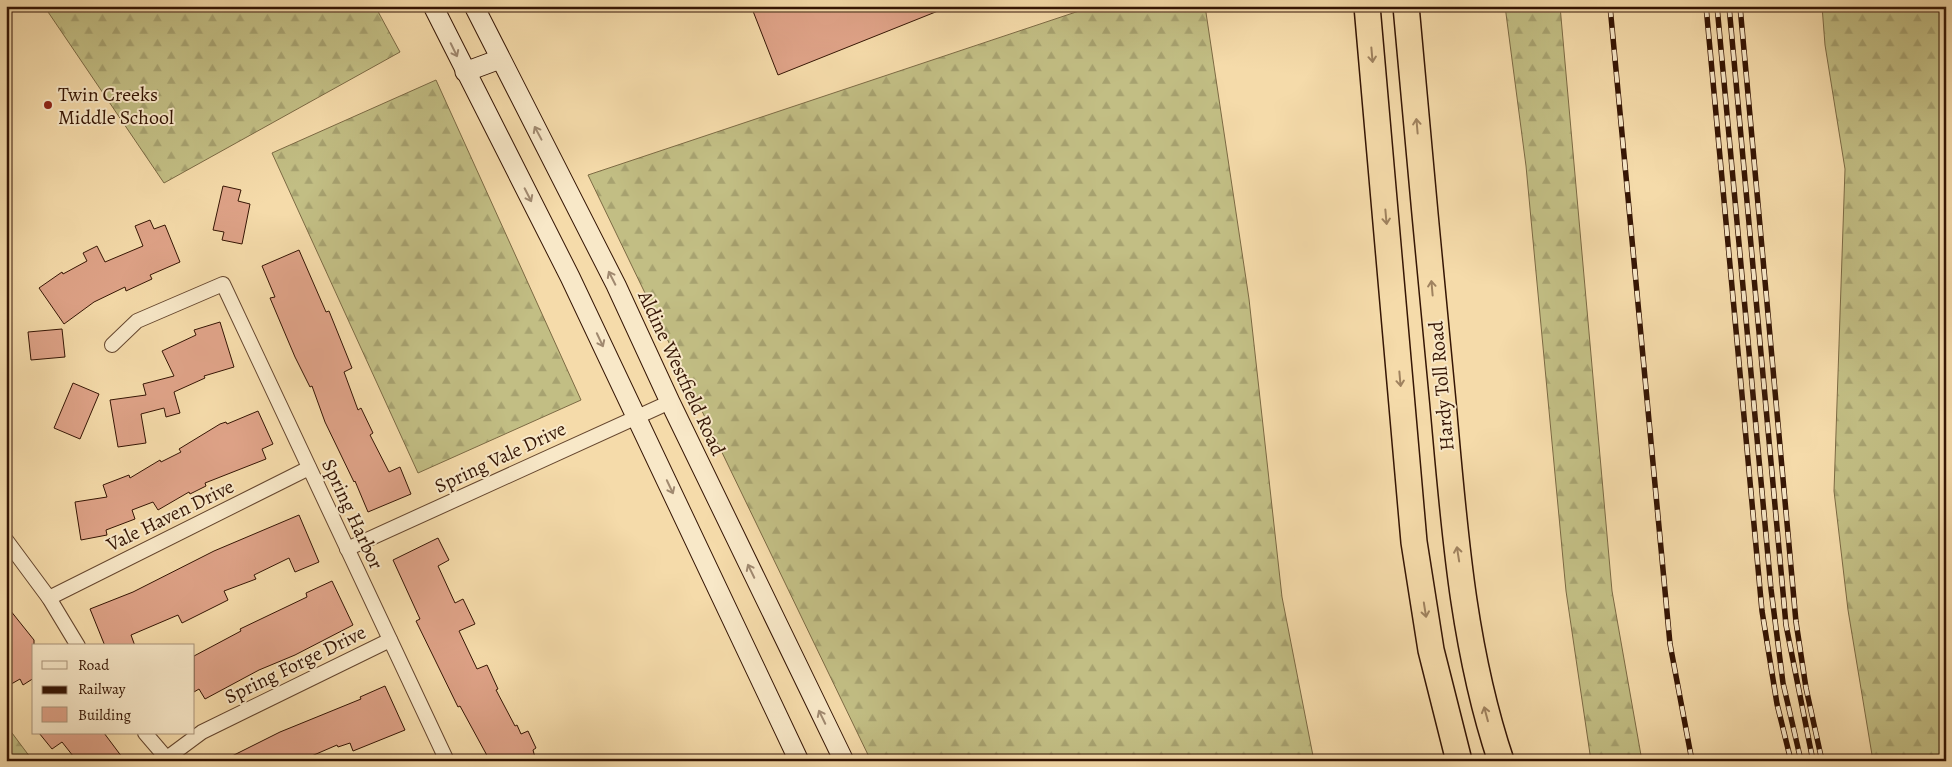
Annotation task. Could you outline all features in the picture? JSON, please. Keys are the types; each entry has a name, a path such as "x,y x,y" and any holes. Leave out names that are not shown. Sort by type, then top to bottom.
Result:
{"highway":[{"name":"Hardy Toll Road","path":"1368,6 1414,542 1431,650 1459,761"},
{"name":"Hardy Toll Road","path":"1406,6 1456,540 1474,666 1487,718 1501,761"}],"main road":[{"path":"433,6 570,277 799,761"},
{"name":"Aldine Westfield Road","path":"474,6 616,285 670,402 844,761"},
{"path":"465,72 500,59"}],"street":[{"name":"Spring Harbor","path":"112,345 137,320 223,284 447,761"},
{"name":"Spring Vale Drive","path":"347,550 670,402"},
{"name":"Vale Haven Drive","path":"49,598 309,468"},
{"path":"6,540 49,598 77,644"},
{"name":"Spring Forge Drive","path":"168,759 202,732 390,640"},
{"path":"147,734 168,759"}],"green space":[{"path":"44,6 375,6 400,52 164,183"},
{"path":"1094,6 1205,6 1249,299 1282,597 1314,761 871,761 588,175"},
{"path":"1505,6 1560,6 1612,591 1642,761 1591,761 1566,591 1526,166"},
{"path":"1822,6 1946,6 1946,761 1873,761 1848,610 1834,491 1845,169 1825,45"},
{"path":"436,80 581,400 418,473 272,153"},
{"path":"6,725 33,761 6,761"}],"building":[{"path":"751,6 948,6 948,7 778,75"},
{"path":"223,186 241,190 238,201 250,204 242,244 222,240 224,232 213,230"},
{"path":"150,220 154,229 165,225 180,262 150,275 152,279 126,291 125,287 94,302 64,324 39,288 62,272 63,274 87,261 83,253 97,246 105,262 143,246 135,226"},
{"path":"299,250 326,312 329,311 352,368 344,372 358,410 361,408 373,433 370,435 389,472 400,467 411,494 368,512 355,481 325,422 312,386 310,387 295,357 270,298 275,297 262,266"},
{"path":"220,322 234,367 204,376 205,378 174,392 180,413 166,417 164,408 141,414 146,443 118,447 110,400 146,395 143,384 174,376 162,351 196,335 194,330"},
{"path":"62,329 65,357 31,360 28,332"},
{"path":"73,383 99,394 80,439 54,428"},
{"path":"258,411 273,444 262,449 266,459 205,483 206,486 190,494 189,492 158,510 153,502 132,510 135,519 106,530 107,535 81,540 75,502 107,497 103,485 129,475 130,478 160,460 161,462 181,452 179,449 220,424 226,422 227,424"},
{"path":"299,515 319,562 295,572 289,558 254,575 256,579 224,591 228,600 182,623 178,615 131,635 134,644 104,644 90,609 133,592 214,551"},
{"path":"438,538 449,560 438,566 455,603 463,599 475,624 459,631 477,669 487,665 498,689 496,690 515,726 517,725 521,734 528,731 536,748 533,750 536,761 490,761 460,706 458,707 416,621 420,619 393,560"},
{"path":"332,581 353,625 295,655 259,670 205,699 199,689 195,691 195,655 241,631 240,629 307,597 306,593"},
{"path":"6,605 34,640 34,644 32,644 32,679 23,685 20,679 6,687"},
{"path":"385,686 405,730 353,751 350,743 338,747 337,745 300,761 222,761 280,732 361,699 360,697"},
{"path":"40,734 105,734 125,761 77,761 62,742 52,749"}],"railway":[{"path":"1610,6 1670,644 1692,761"},
{"path":"1706,6 1762,611 1777,704 1791,761"},
{"path":"1717,6 1771,589 1783,683 1801,761"},
{"path":"1729,6 1786,625 1813,761"},
{"path":"1740,6 1796,622 1806,688 1822,761"}],"place":[{"name":"Twin Creeks Middle School","path":"48,105"}]}
